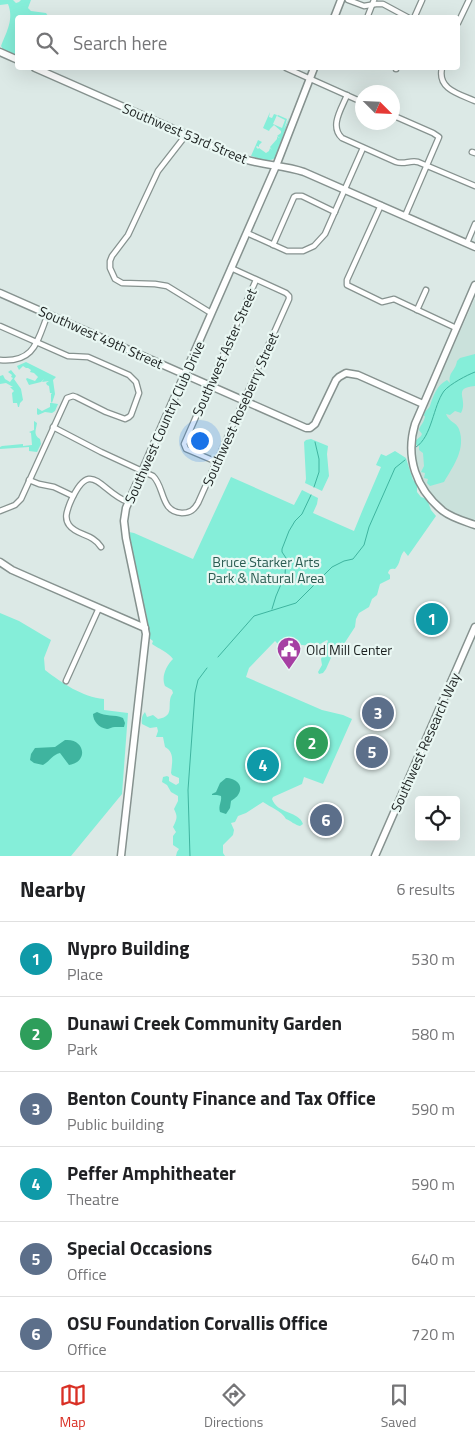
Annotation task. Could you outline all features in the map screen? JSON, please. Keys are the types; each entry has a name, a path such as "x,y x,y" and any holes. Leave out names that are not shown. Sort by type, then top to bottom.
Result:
{"street":[{"path":"335,15 341,0"},
{"path":"348,0 364,6 373,2 379,3 404,15"},
{"path":"415,15 422,0"},
{"path":"460,19 470,0"},
{"path":"368,15 373,2"},
{"path":"0,52 15,59"},
{"name":"Southwest 53rd Street","path":"40,70 242,159 258,164 300,170 475,247"},
{"path":"291,70 355,99"},
{"name":"Southwest Country Club Drive","path":"121,856 146,636 124,516 128,502 276,166 313,70"},
{"path":"442,70 442,81 447,88 475,101"},
{"path":"347,96 336,120 336,130 342,138 396,162 414,161 475,186"},
{"path":"400,119 439,137 404,216"},
{"path":"186,135 158,171 128,235 112,256 110,268 115,278 122,283 167,286 211,313"},
{"path":"247,233 293,252 309,249 322,239 363,148"},
{"path":"273,245 294,197 302,196 335,212"},
{"path":"381,206 347,280 347,285 382,302 394,299 456,328"},
{"path":"466,243 475,224"},
{"name":"Southwest Roseberry Street","path":"142,470 157,480 166,505 178,513 187,513 194,510 289,297 286,293 231,268"},
{"name":"Southwest Aster Street","path":"217,462 186,448 184,445 256,280"},
{"path":"475,285 423,404 411,437 413,466 418,481 426,494 443,511 457,519 475,525"},
{"path":"417,310 426,290"},
{"name":"Southwest 49th Street","path":"0,293 306,428 310,428 315,424 336,380 348,373 358,375 423,404"},
{"path":"0,360 23,358 30,352 48,314"},
{"path":"0,326 68,356 92,358 129,375 136,382 139,390 138,399 128,418 106,412 73,396 65,399 18,502 0,511"},
{"path":"53,427 104,454 142,470"},
{"path":"29,480 38,484 54,486 73,496"},
{"path":"101,547 97,540 76,531 68,524 66,512 77,488 86,480 94,480 102,483 118,498 128,502"},
{"path":"0,562 23,575 145,628"},
{"path":"66,681 99,608"},
{"name":"Southwest Research Way","path":"375,856 475,627"}],"shaded area":[{"path":"475,298 475,521 452,512 434,497 423,483 417,469 413,443 418,425"},
{"path":"97,712 123,718 124,727 107,729 101,727 93,717 93,714"},
{"path":"65,740 72,740 80,746 82,755 80,760 69,765 60,753 43,765 30,760 35,748 55,747"},
{"path":"226,778 236,781 240,785 240,791 231,801 230,808 226,814 220,812 221,796 212,794 216,792 220,783"}],"green space":[{"path":"0,0 13,0 16,3 21,0 31,0 28,8 31,11 46,13 47,15 15,15 15,57 5,53 1,46 9,25 10,9 8,4 0,5"},
{"path":"270,112 269,117 272,118 274,114 277,115 273,124 282,128 285,120 277,116 287,119 284,129 289,119 275,158 266,160 251,156 258,140 262,142 259,147 256,147 266,153 270,148 272,150 270,147 277,137 280,138 277,136 281,131 274,125 269,131 263,128"},
{"path":"475,354 475,386 468,387 462,392 463,408 461,413 455,411 450,415 446,414 459,429 461,436 458,457 444,482 430,486 427,483 428,479 424,478 425,473 421,472 424,466 423,453 414,442 422,434 419,430 425,418 424,414 429,408 438,388 447,380 450,383 451,374 460,358"},
{"path":"26,362 56,377 53,380 55,394 52,403 52,393 50,393 49,386 46,383 49,381 42,382 44,379 41,382 29,385 27,378 35,381 38,377 30,372 31,370 23,366 19,370 17,366"},
{"path":"11,370 16,376 14,379 21,389 23,400 19,407 17,403 13,403 12,393 14,391 10,387 13,387 6,383 0,384 0,376 3,375 10,382 13,378 8,372"},
{"path":"50,403 58,404 52,413 37,414 37,408 42,411 50,407"},
{"path":"34,421 37,423 36,434 41,444 37,452 29,451 29,447 0,449 2,446 32,445 31,433 29,432 34,430"},
{"path":"311,439 328,446 329,476 322,491 305,483 304,442"},
{"name":"Bruce Starker Arts Park & Natural Area","path":"395,451 406,458 413,480 417,483 417,492 421,497 427,499 431,510 436,516 408,556 404,551 397,567 389,571 390,579 380,584 377,595 372,599 369,607 359,613 355,627 340,650 333,653 323,673 319,674 318,672 322,665 321,659 327,640 320,644 304,645 284,641 280,646 275,641 249,668 246,677 322,710 352,719 323,784 304,777 302,784 272,799 278,807 297,817 303,824 300,826 295,824 286,819 279,811 263,802 238,816 235,822 231,823 234,830 233,835 223,845 225,856 176,856 179,849 173,845 173,836 176,832 173,827 176,818 174,809 178,796 171,792 167,785 162,782 163,777 167,776 169,781 176,785 179,783 179,778 171,773 172,755 165,747 163,737 156,737 157,727 150,728 142,724 142,716 145,712 147,717 153,715 158,719 164,717 169,712 173,693 172,690 165,686 164,675 166,668 173,659 166,652 152,644 153,641 149,638 146,612 141,597 129,532 193,559 231,477 294,505 302,490 318,498 313,513 354,531 381,467 376,465 381,454 386,456"},
{"path":"0,613 19,621 51,640 44,658 45,670 80,692 104,699 104,710 128,713 122,794 71,856 0,856"}],"waterway":[{"path":"416,447 426,436 444,391 463,377 475,372"},
{"path":"314,487 319,472 319,459 315,442"},
{"path":"218,657 254,616 296,603 332,567 353,559 364,545 369,527 395,468 405,460"},
{"path":"272,609 285,575 286,558 282,549 289,531 302,514 311,495"},
{"path":"190,856 188,790 195,693 198,680 207,668"}],"place":[{"name":"Nypro Building","path":"432,619"},
{"name":"Old Mill Center","path":"289,670"},
{"name":"Benton County Finance and Tax Office","path":"378,713"},
{"name":"Dunawi Creek Community Garden","path":"312,743"},
{"name":"Special Occasions","path":"372,752"},
{"name":"Peffer Amphitheater","path":"263,765"},
{"name":"OSU Foundation Corvallis Office","path":"326,820"}]}
